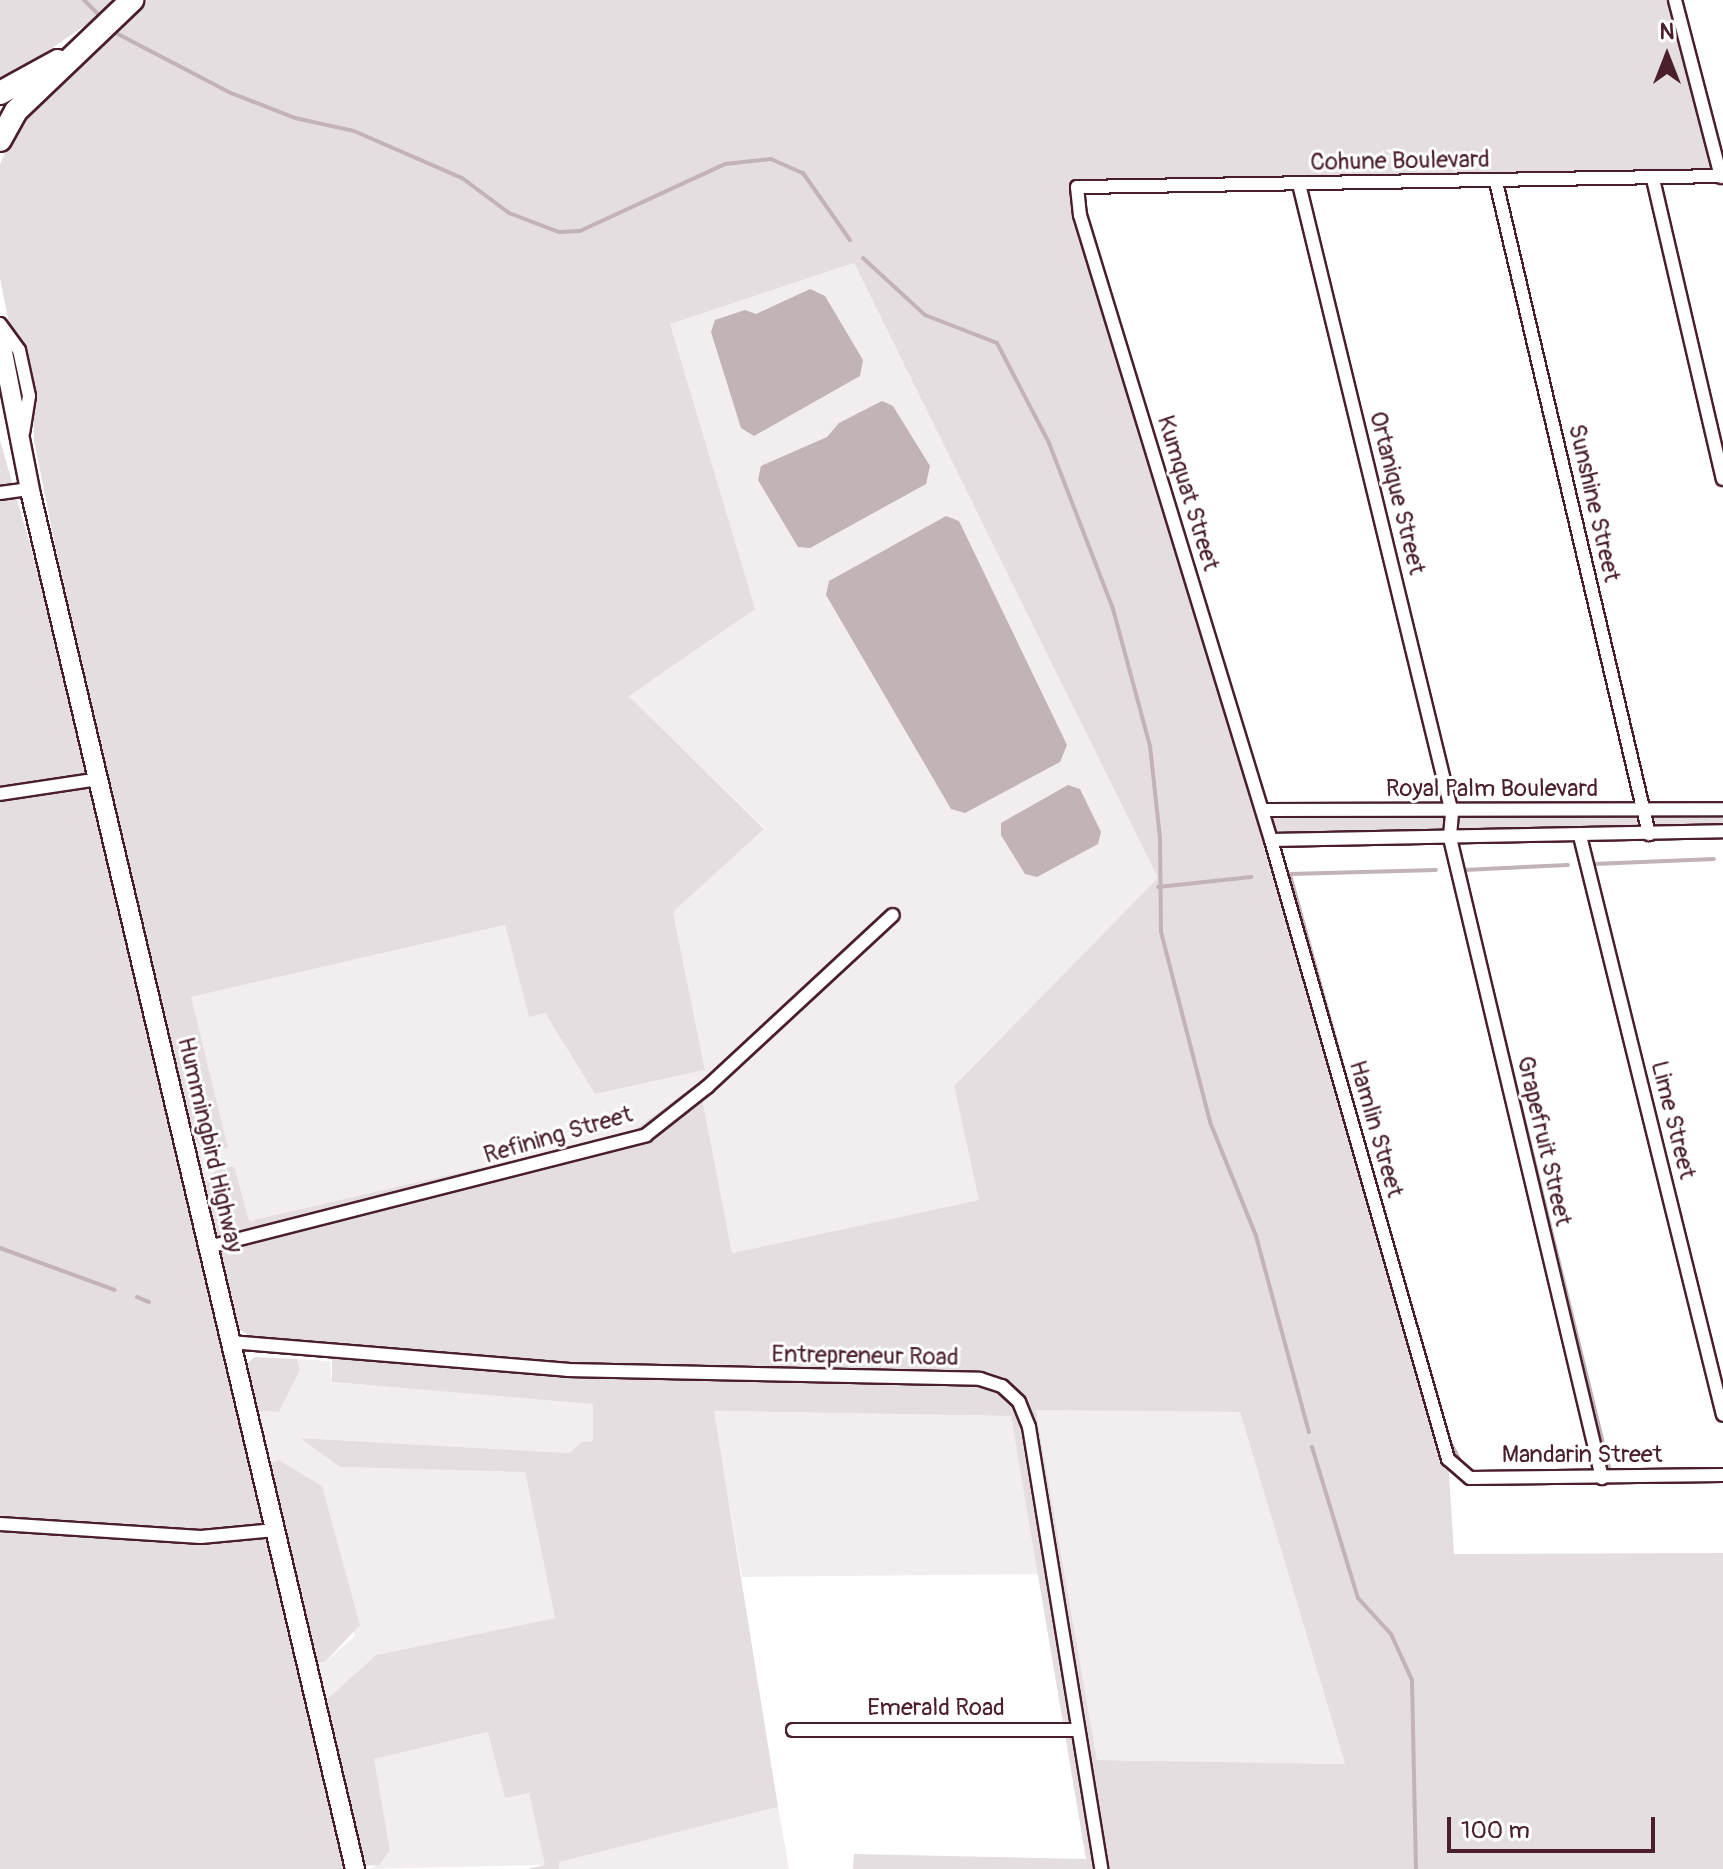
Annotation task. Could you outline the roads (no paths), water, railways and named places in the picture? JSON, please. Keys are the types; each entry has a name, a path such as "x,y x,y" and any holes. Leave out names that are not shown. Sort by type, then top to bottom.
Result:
{"highway":[{"path":"0,140 16,111 73,53 132,0"},
{"path":"0,93 73,53"}],"main road":[{"name":"Hummingbird Highway","path":"0,337 30,489 355,1869"},
{"name":"Hummingbird Highway","path":"2,384 19,439"}],"street":[{"path":"1675,0 1722,176"},
{"name":"Cohune Boulevard","path":"1077,187 1722,176"},
{"path":"1653,179 1723,479"},
{"name":"Sunshine Street","path":"1496,182 1649,834"},
{"name":"Ortanique Street","path":"1299,184 1452,813"},
{"name":"Kumquat Street","path":"1077,187 1080,215 1262,810"},
{"path":"0,324 19,350 29,396 19,439"},
{"path":"0,493 30,489"},
{"path":"0,794 99,779"},
{"name":"Royal Palm Boulevard","path":"1262,810 1452,813 1723,809"},
{"name":"Hamlin Street","path":"1262,810 1448,1459"},
{"name":"Grapefruit Street","path":"1452,813 1450,838 1602,1478"},
{"name":"Royal Palm Boulevard","path":"1271,840 1723,831"},
{"name":"Lime Street","path":"1580,836 1723,1415"},
{"name":"Refining Street","path":"208,1247 646,1135 707,1087 893,915"},
{"name":"Entrepreneur Road","path":"230,1342 567,1370 980,1379 1002,1386 1019,1402 1029,1427 1101,1869"},
{"name":"Mandarin Street","path":"1448,1459 1470,1478 1723,1475"},
{"path":"0,1524 201,1537 275,1530"},
{"name":"Emerald Road","path":"793,1730 1078,1730"}],"waterway":[{"path":"84,0 97,13"},
{"path":"116,33 231,93 295,118 354,131 462,178 509,213 559,232 580,231 725,164 771,159 803,173 850,240"},
{"path":"863,258 925,315 997,343 1049,443 1113,609 1150,746 1160,838 1161,932 1210,1122 1256,1236 1309,1432"},
{"path":"1594,864 1714,859"},
{"path":"1467,882 1464,870 1568,865"},
{"path":"1360,1129 1290,874 1436,870"},
{"path":"1158,887 1251,877"},
{"path":"1492,988 1609,1469 1616,1473"},
{"path":"1369,1160 1450,1442 1462,1465"},
{"path":"0,1248 115,1290"},
{"path":"137,1297 149,1302"},
{"path":"1312,1447 1358,1598 1391,1634 1412,1680 1416,1869"}]}
